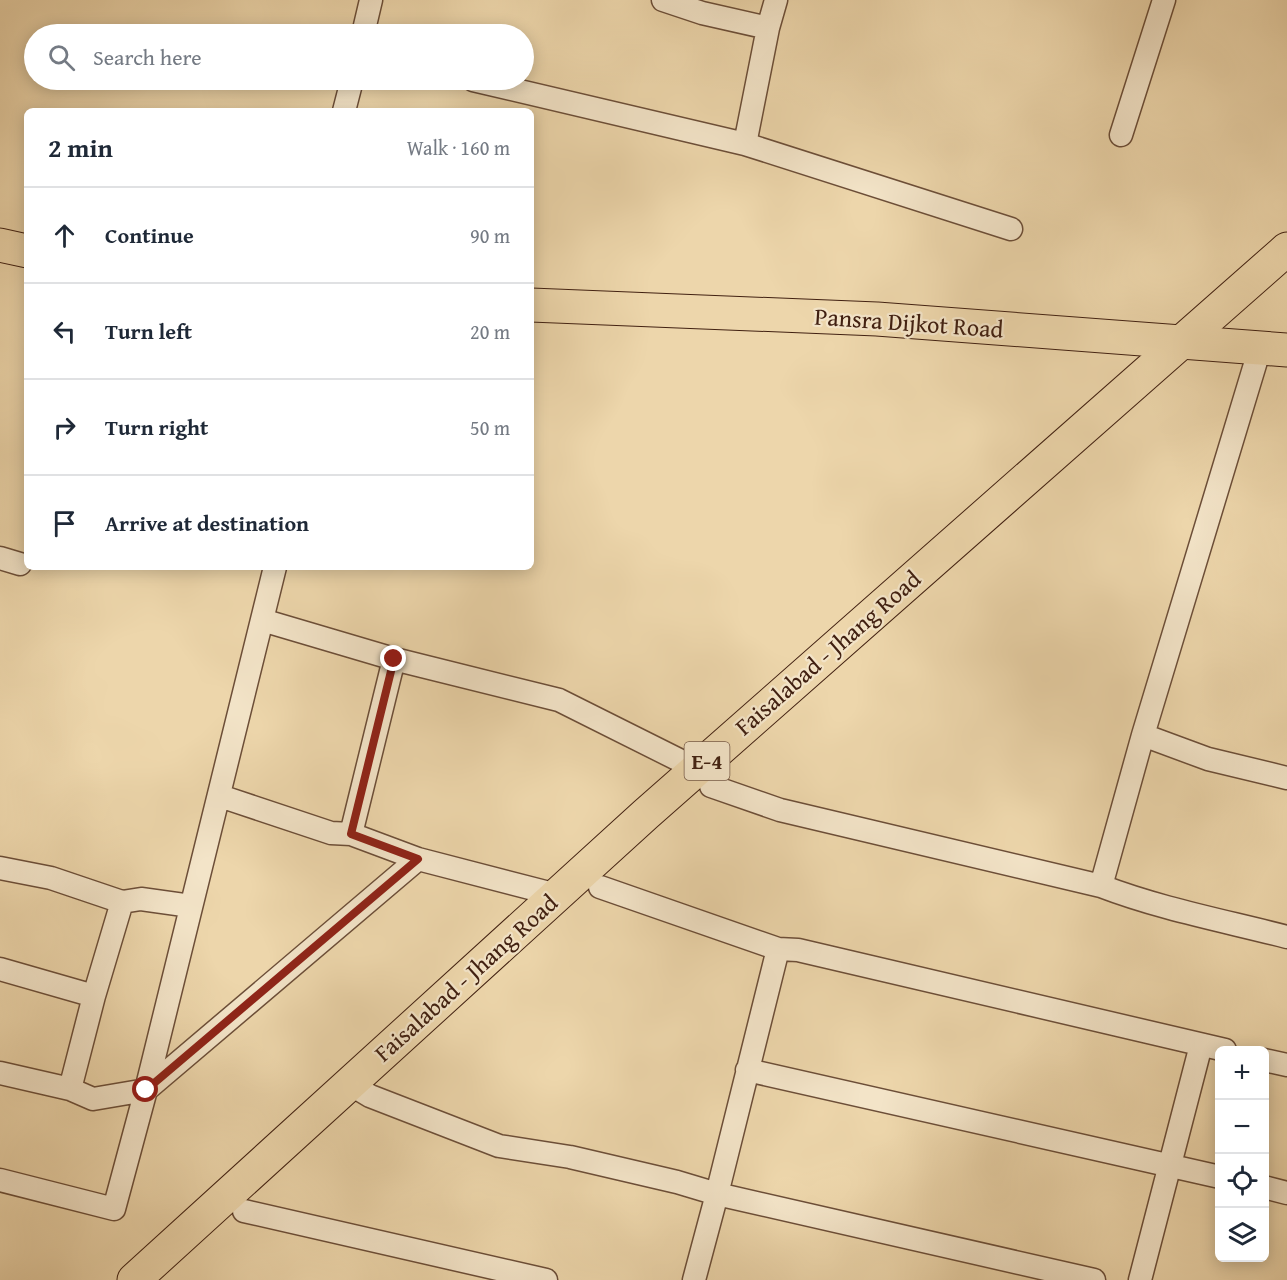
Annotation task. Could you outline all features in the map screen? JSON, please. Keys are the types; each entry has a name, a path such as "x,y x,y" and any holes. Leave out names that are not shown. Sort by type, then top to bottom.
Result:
{"main road":[{"path":"0,246 24,250"},
{"name":"Faisalabad - Jhang Road","path":"168,1280 244,1210 360,1090 557,895 704,778 1193,343 1287,249"},
{"name":"Faisalabad - Jhang Road","path":"1193,343 1287,274"},
{"name":"Pansra Dijkot Road","path":"534,304 877,319 1274,349"},
{"name":"Faisalabad - Jhang Road","path":"134,1280 600,887 704,778"}],"street":[{"path":"365,24 371,0"},
{"path":"663,0 702,13 768,28"},
{"path":"745,144 768,28 776,0"},
{"path":"1121,135 1164,0"},
{"path":"345,108 349,90"},
{"path":"516,90 745,144 1011,229"},
{"path":"1101,886 1143,735 1274,349"},
{"path":"0,1180 114,1209 220,796 274,570"},
{"path":"262,620 394,659 559,700 704,778 780,810 1101,886 1129,897 1287,937"},
{"path":"351,834 394,659"},
{"path":"1143,735 1208,759 1287,778"},
{"path":"220,796 331,833 351,834 418,859 557,895"},
{"path":"0,1073 70,1089 93,1099 146,1090 418,859"},
{"path":"0,868 51,878 122,902 141,899 192,906"},
{"path":"600,887 778,949 798,950 1215,1048"},
{"path":"70,1089 122,902"},
{"path":"694,1280 778,949"},
{"path":"0,969 94,996"},
{"path":"1140,1280 1202,1045"},
{"path":"1269,1061 1287,1065"},
{"path":"747,1070 1215,1176"},
{"path":"360,1090 499,1146 570,1157 677,1182 717,1194 1094,1280"},
{"path":"1269,1188 1287,1192"},
{"path":"244,1210 546,1280"}],"route":[{"path":"146,1090 418,859 351,834 394,659"}]}
